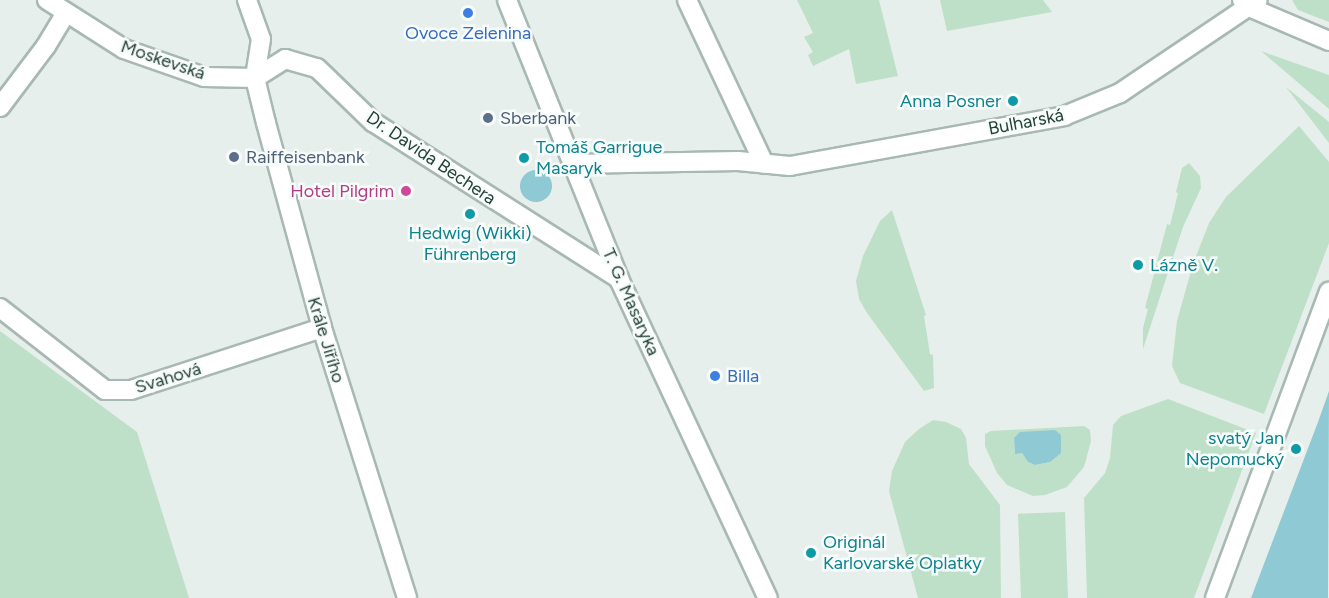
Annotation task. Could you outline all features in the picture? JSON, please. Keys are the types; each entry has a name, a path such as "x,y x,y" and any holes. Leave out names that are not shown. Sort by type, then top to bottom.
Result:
{"street":[{"name":"Moskevská","path":"47,0 65,14 124,49 204,77 255,78"},
{"path":"247,0 261,39 255,78"},
{"name":"T. G. Masaryka","path":"507,0 619,279 768,598"},
{"path":"687,0 764,165"},
{"path":"1249,2 1329,41"},
{"name":"Bulharská","path":"573,164 738,160 764,165 790,166 1064,116 1120,93 1249,2"},
{"path":"0,107 46,46 65,14"},
{"name":"Dr. Davida Bechera","path":"255,78 285,58 317,68 373,122 619,279"},
{"name":"Krále Jiřího","path":"255,78 322,328 407,598"},
{"path":"1215,598 1329,292"},
{"name":"Svahová","path":"0,308 105,390 131,390 322,328"}],"green space":[{"path":"797,0 879,0 898,76 856,84 849,49 813,66 808,55 813,52 804,37 813,33"},
{"path":"940,0 1043,0 1052,12 947,31"},
{"path":"1292,0 1329,0 1329,22 1298,10"},
{"path":"1261,51 1329,75 1329,109"},
{"path":"1286,87 1329,122 1329,143"},
{"path":"1299,126 1329,162 1329,243 1264,414 1180,383 1172,366 1177,321 1193,264 1209,223 1226,197"},
{"path":"1189,163 1200,176 1201,188 1183,227 1143,349 1143,328 1148,309 1145,308 1167,224 1170,225 1182,168"},
{"path":"892,210 926,315 924,316 930,354 933,355 934,388 924,391 859,299 856,281 863,256 880,221"},
{"path":"0,331 137,432 189,598 0,598"},
{"path":"1168,399 1256,433 1194,598 1087,598 1084,498 1105,473 1110,458 1113,425 1121,416"},
{"path":"933,420 946,422 961,429 966,438 969,464 1000,505 1001,598 918,598 889,491 892,471 905,442"},
{"path":"1084,426 1090,430 1091,441 1084,467 1067,487 1045,495 1033,496 1007,485 997,473 985,446 985,434 991,431","holes":["1014,438 1056,455 1050,462 1035,465 1028,462 1022,453 1015,453"]},
{"path":"1065,512 1068,598 1021,598 1018,514"}],"water":[{"path":"536,170 547,175 552,186 547,197 536,202 525,197 520,186 525,175"},
{"path":"1329,391 1328,598 1251,598 1318,422"},
{"path":"1055,430 1061,435 1061,453 1050,462 1035,465 1028,462 1022,453 1015,454 1014,438 1020,432"}],"place":[{"name":"Ovoce Zelenina","path":"468,13"},
{"name":"Anna Posner","path":"1013,101"},
{"name":"Sberbank","path":"488,118"},
{"name":"Raiffeisenbank","path":"234,157"},
{"name":"Tomáš Garrigue Masaryk","path":"524,158"},
{"name":"Hotel Pilgrim","path":"406,191"},
{"name":"Hedwig (Wikki) Führenberg","path":"470,214"},
{"name":"Lázně V.","path":"1138,265"},
{"name":"Billa","path":"715,376"},
{"name":"svatý Jan Nepomucký","path":"1296,449"},
{"name":"Originál Karlovarské Oplatky","path":"811,553"}]}
